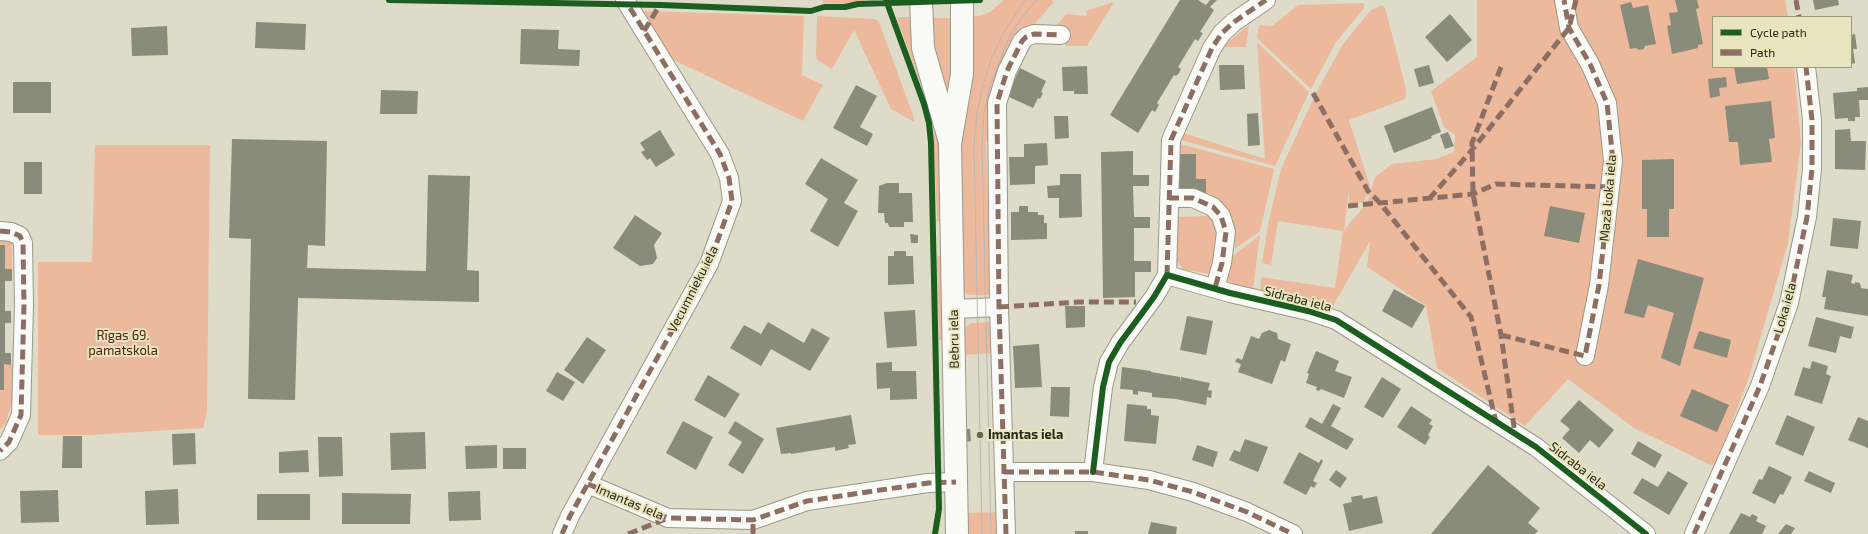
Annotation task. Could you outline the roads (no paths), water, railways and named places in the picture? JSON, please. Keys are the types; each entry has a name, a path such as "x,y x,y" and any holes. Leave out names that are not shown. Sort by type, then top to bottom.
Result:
{"street":[{"name":"Vecumnieku iela","path":"562,534 570,516 709,264 732,201 729,178 720,154 625,0"},
{"name":"Bebru iela","path":"920,0 923,48 950,144"},
{"name":"Bebru iela","path":"956,534 954,309 950,144 962,74 962,0"},
{"path":"1093,472 1103,387 1109,362 1120,343 1154,297 1167,275 1171,140 1212,48 1222,33 1234,22 1266,0"},
{"name":"Mazā Loka iela","path":"1564,0 1569,28 1590,64 1607,103 1613,161 1600,275 1585,356"},
{"path":"1006,534 1000,307 997,108 999,96 1007,71 1017,47 1026,37 1034,34 1061,35"},
{"name":"Loka iela","path":"1694,534 1760,386 1789,303 1807,217 1812,169 1812,120 1806,68"},
{"path":"1169,198 1193,198 1213,206 1221,216 1226,232 1222,263 1215,288"},
{"path":"0,231 11,232 20,236 23,243 24,312 21,415 9,442 0,451"},
{"name":"Sidraba iela","path":"1167,275 1250,298 1308,311 1336,320 1536,447 1646,534"},
{"path":"954,309 1000,307"},
{"path":"1004,472 1093,472 1149,480 1193,492 1247,512 1293,534"},
{"name":"Imantas iela","path":"588,484 668,518 753,527 807,501 928,483 956,482"}],"tram line":[{"path":"982,534 974,145 977,112 983,85 992,57 1004,32 1025,0"},
{"path":"991,534 982,145 984,113 990,86 1010,35 1037,0"}],"place":[{"name":"Imantas iela","path":"980,435"}],"park label":[{"name":"Rīgas 69. pamatskola","path":"123,344"}]}
